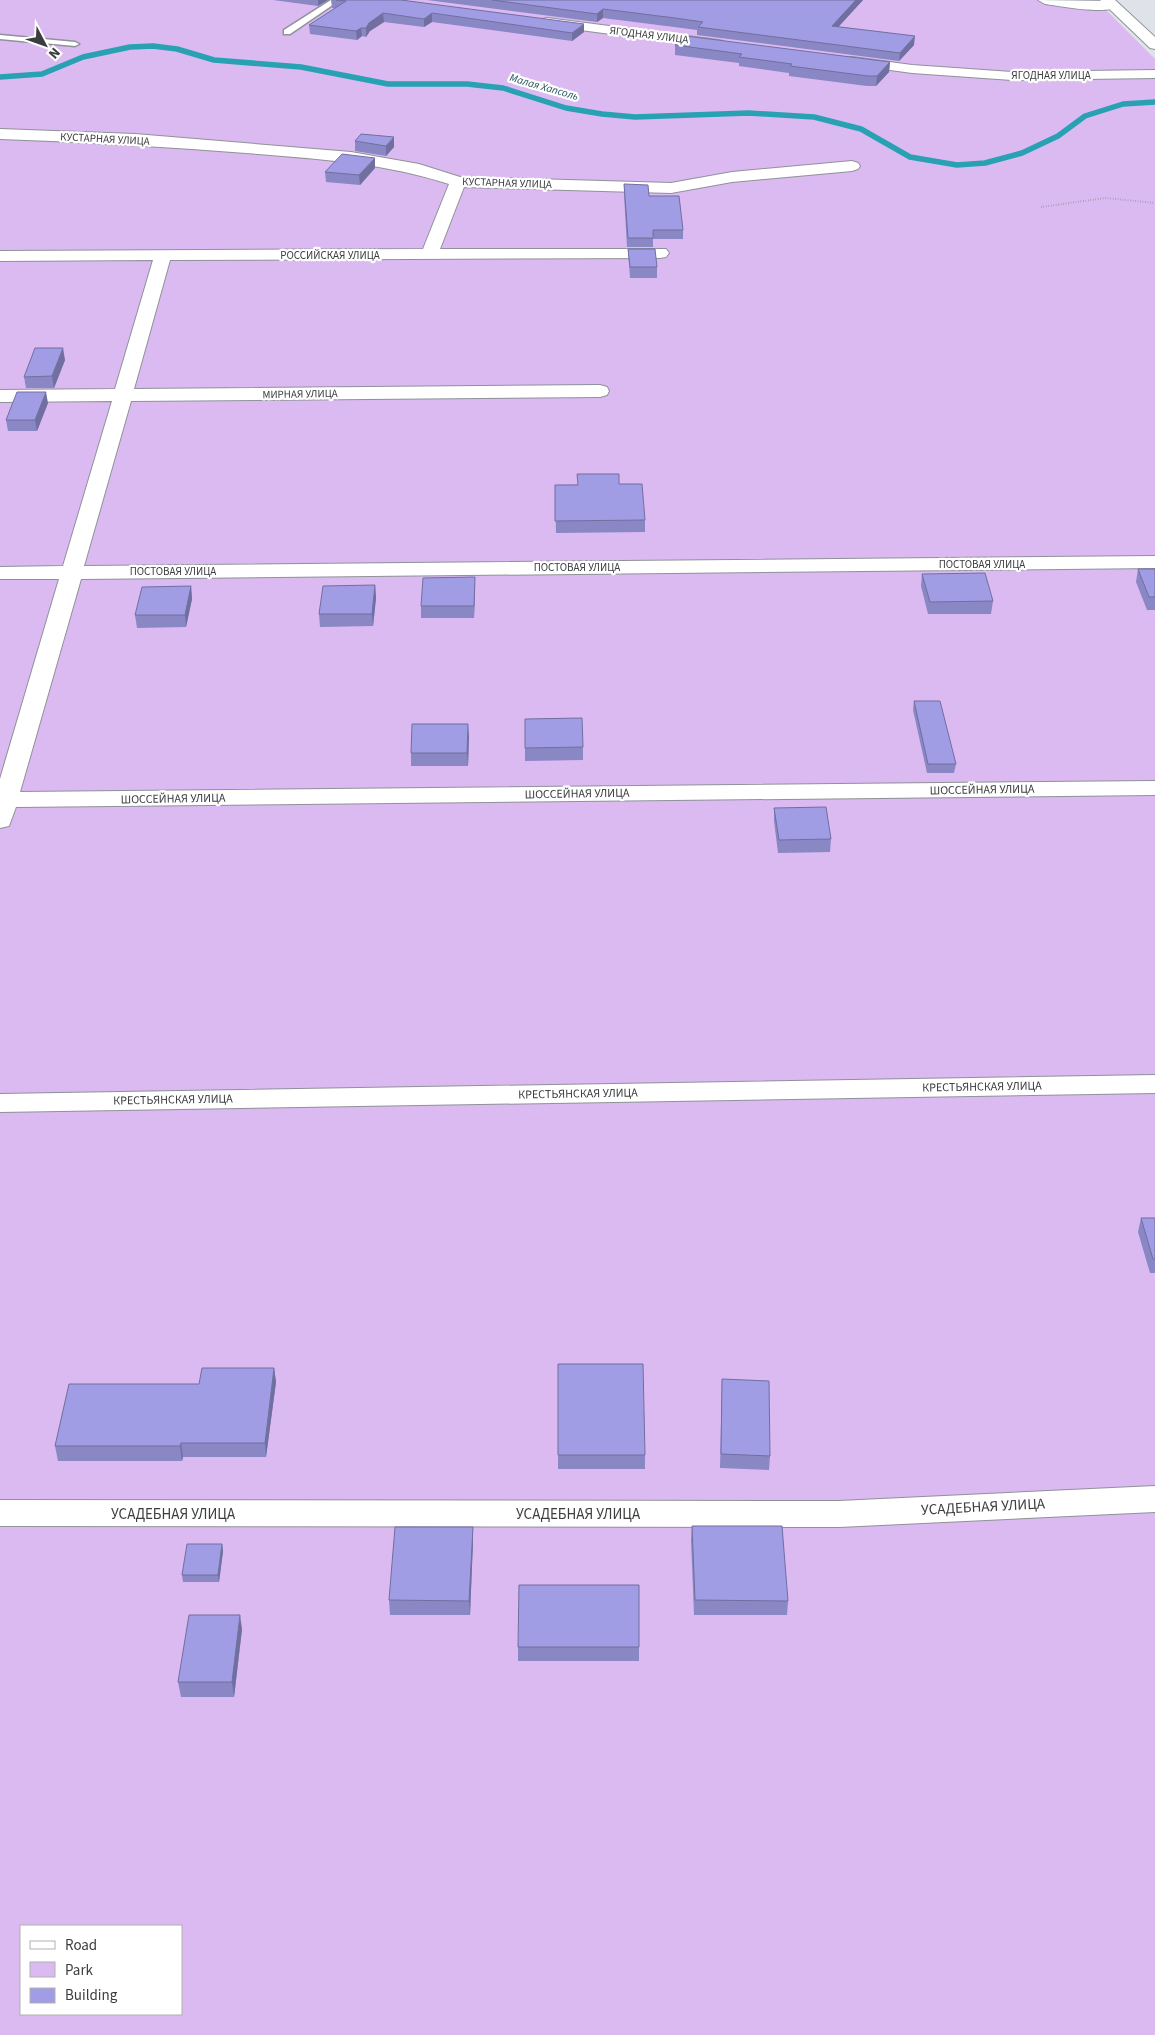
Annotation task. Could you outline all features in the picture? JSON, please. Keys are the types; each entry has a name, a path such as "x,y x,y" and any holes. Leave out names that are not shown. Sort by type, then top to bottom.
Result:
{"street":[{"path":"1045,0 1095,6 1109,2 1155,45"},
{"name":"ЯГОДНАЯ УЛИЦА","path":"529,19 735,46"},
{"name":"ЯГОДНАЯ УЛИЦА","path":"833,59 912,69 1012,76 1155,74"},
{"name":"КУСТАРНАЯ УЛИЦА","path":"7,135 135,139 351,158 419,169 458,182 671,188 732,177 852,166"},
{"path":"430,254 458,182"},
{"name":"РОССИЙСКАЯ УЛИЦА","path":"0,256 660,253"},
{"path":"2,807 163,256"},
{"name":"МИРНАЯ УЛИЦА","path":"0,396 600,391"},
{"name":"ПОСТОВАЯ УЛИЦА","path":"0,573 1155,562"},
{"name":"ШОССЕЙНАЯ УЛИЦА","path":"2,807 1155,788"},
{"name":"КРЕСТЬЯНСКАЯ УЛИЦА","path":"0,1103 1155,1084"},
{"name":"УСАДЕБНАЯ УЛИЦА","path":"0,1514 839,1514 1155,1499"}],"lane":[{"path":"287,32 336,0"},
{"path":"0,37 75,44"}],"path":[{"path":"1041,207 1105,198 1155,203"}],"green space":[{"path":"0,0 1096,0 1155,59 1155,2035 0,2035"}],"building":[{"path":"336,0 401,0 584,24 572,33 432,13 424,19 383,13 369,23 366,28 356,31 309,25 346,1"},
{"path":"492,0 856,0 832,26 915,36 900,53 698,27 703,22 675,18 603,9 597,14"},
{"path":"686,36 890,62 877,76 868,76 790,66 792,64 739,57 742,54 675,45"},
{"path":"361,134 394,137 386,146 355,141"},
{"path":"342,154 375,158 359,175 325,172"},
{"path":"624,184 648,185 649,196 679,196 683,230 653,230 653,238 628,238"},
{"path":"628,249 655,249 657,267 630,267"},
{"path":"35,348 63,348 52,376 24,377"},
{"path":"17,392 46,392 35,420 6,420"},
{"path":"577,474 619,474 619,484 642,484 645,520 555,521 555,485 578,485"},
{"path":"1138,569 1155,569 1155,597 1149,597"},
{"path":"985,573 993,601 930,602 922,574"},
{"path":"475,577 474,606 421,606 423,578"},
{"path":"375,585 372,614 319,614 323,586"},
{"path":"191,586 185,615 135,615 142,587"},
{"path":"914,701 940,701 956,764 928,764"},
{"path":"582,718 583,747 525,748 525,719"},
{"path":"412,724 468,724 467,753 411,753"},
{"path":"826,807 831,839 779,840 774,808"},
{"path":"1141,1218 1155,1218 1155,1259 1153,1259"},
{"path":"558,1364 643,1364 645,1455 558,1455"},
{"path":"202,1368 274,1368 265,1443 181,1443 180,1446 55,1446 69,1384 199,1384"},
{"path":"722,1379 769,1381 770,1456 721,1454"},
{"path":"692,1526 782,1526 788,1601 695,1600"},
{"path":"395,1527 473,1527 469,1601 389,1600"},
{"path":"187,1544 222,1544 218,1575 182,1575"},
{"path":"519,1585 639,1585 639,1647 518,1647"},
{"path":"189,1615 240,1615 232,1682 178,1682"}],"waterway":[{"name":"Малая Хапсоль","path":"0,77 42,74 83,57 130,47 153,46 177,49 214,60 301,67 388,84 467,84 503,88 566,108 602,114 635,117 749,113 814,117 861,129 910,157 957,165 985,163 1022,153 1058,136 1085,116 1123,104 1155,102"}]}
